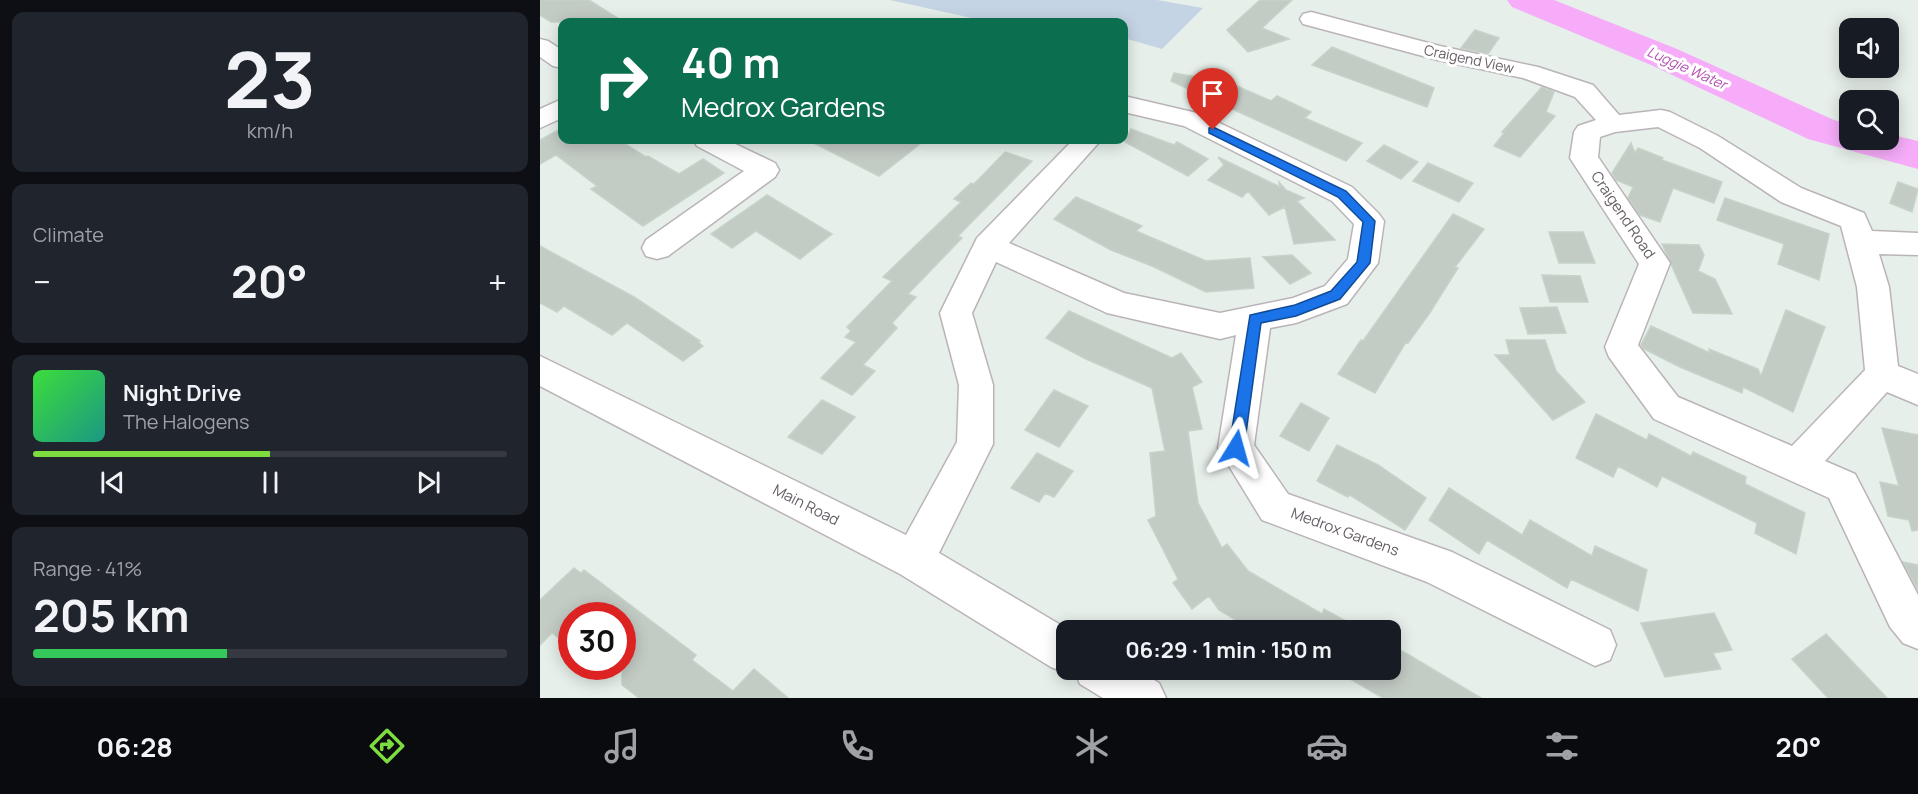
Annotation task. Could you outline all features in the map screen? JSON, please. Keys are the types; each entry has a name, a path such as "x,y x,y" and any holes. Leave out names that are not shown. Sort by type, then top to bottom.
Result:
{"street":[{"name":"Craigend View","path":"1311,19 1438,53 1529,72 1584,91 1613,124"},
{"path":"540,46 558,58"},
{"path":"988,246 1118,304 1220,326 1296,310 1336,295 1363,263 1369,221 1342,194 1192,120 1128,105"},
{"path":"540,120 558,109"},
{"name":"Craigend Road","path":"1882,374 1873,287 1854,220 1791,195 1709,142 1661,118 1613,124 1587,132 1584,158 1655,262 1621,346 1666,408 1842,486 1905,612 1918,628"},
{"path":"657,247 765,170 714,144"},
{"path":"914,560 975,444 976,385 956,313 988,246 1084,144"},
{"path":"1860,242 1918,244"},
{"name":"Medrox Gardens","path":"1255,319 1236,448 1275,507 1438,566 1595,645"},
{"name":"Main Road","path":"541,372 914,560 1056,646"},
{"path":"1797,466 1882,374 1918,390"},
{"path":"1114,680 1144,698"}],"shaded area":[{"path":"890,0 1157,0 1203,8 1162,49 1128,39 1128,18 972,18"}],"building":[{"path":"540,0 589,0 618,18 558,18 558,22 551,22 540,15"},
{"path":"1260,0 1292,0 1262,28 1289,39 1248,52 1227,30"},
{"path":"1475,30 1499,38 1488,54 1461,48"},
{"path":"1332,47 1434,88 1427,107 1312,65"},
{"path":"1174,73 1230,83 1271,101 1277,96 1311,112 1305,118 1362,143 1346,161 1171,81"},
{"path":"1542,87 1554,92 1546,112 1555,116 1520,157 1494,146 1504,133 1502,132"},
{"path":"1131,129 1174,145 1177,142 1208,159 1188,176 1128,144"},
{"path":"558,130 558,144 625,144 679,174 703,159 724,173 643,226 591,189 597,186 556,155 540,164 540,140"},
{"path":"1631,143 1635,153 1638,148 1663,158 1662,160 1722,182 1714,203 1673,188 1660,222 1640,215 1628,198 1633,187 1616,180 1612,173"},
{"path":"816,144 920,144 879,176"},
{"path":"1384,145 1418,162 1401,179 1367,161"},
{"path":"1005,152 1032,161 958,236 962,238 908,294 916,297 892,323 897,328 863,365 875,371 852,395 821,378 856,342 845,337 851,331 847,327 892,281 883,277 961,202 954,199 971,183 974,184"},
{"path":"1218,157 1280,187 1279,182 1286,190 1304,198 1297,201 1335,240 1294,244 1285,207 1269,215 1248,191 1242,197 1208,180 1224,165"},
{"path":"1428,163 1473,183 1459,202 1413,181"},
{"path":"1898,182 1918,189 1912,212 1890,203"},
{"path":"767,195 832,234 800,259 756,231 732,248 711,234"},
{"path":"1076,197 1142,226 1136,231 1206,261 1250,258 1254,288 1206,292 1152,266 1111,250 1054,219"},
{"path":"1725,198 1829,234 1819,280 1778,264 1784,244 1717,220"},
{"path":"1453,214 1484,229 1455,267 1458,268 1431,311 1408,343 1406,342 1375,393 1338,374 1361,340 1363,341"},
{"path":"1549,232 1583,232 1595,263 1559,263"},
{"path":"1662,244 1699,245 1704,255 1698,271 1715,279 1732,314 1693,313"},
{"path":"540,246 634,297 700,341 698,342 703,346 683,361 627,323 612,335 564,306 557,312 540,303"},
{"path":"1292,255 1311,273 1290,284 1263,257"},
{"path":"1542,275 1580,276 1588,302 1550,302"},
{"path":"1557,307 1566,333 1528,334 1520,308"},
{"path":"1786,310 1825,327 1793,412 1743,387 1742,393 1680,367 1644,349 1641,345 1651,326 1710,353 1709,349 1758,369 1761,376"},
{"path":"1069,311 1172,358 1181,353 1202,382 1192,387 1202,429 1188,431 1198,503 1222,548 1227,544 1248,571 1322,614 1324,609 1344,620 1236,620 1219,610 1209,596 1192,609 1173,583 1178,579 1148,520 1156,516 1150,453 1165,451 1152,388 1086,359 1046,338"},
{"path":"1506,340 1545,340 1556,371 1585,402 1553,420 1495,355 1510,355"},
{"path":"1054,390 1088,406 1059,447 1025,430"},
{"path":"822,400 855,417 822,454 788,437"},
{"path":"1301,403 1329,418 1309,451 1280,436"},
{"path":"1596,414 1647,440 1649,434 1691,456 1693,452 1746,477 1745,484 1805,513 1796,554 1755,533 1757,523 1662,476 1657,487 1618,466 1613,477 1576,458"},
{"path":"1882,428 1918,435 1918,530 1912,531 1909,520 1888,516 1880,482 1899,486"},
{"path":"1337,445 1378,465 1426,498 1405,530 1350,495 1348,497 1317,481"},
{"path":"1037,453 1073,471 1054,497 1045,493 1039,502 1011,488"},
{"path":"1449,488 1522,535 1530,520 1592,556 1595,546 1647,570 1638,611 1571,579 1567,588 1487,540 1479,554 1429,520"},
{"path":"1903,562 1918,565 1918,590"},
{"path":"574,568 581,573 584,570 626,602 558,602 558,638 552,633 540,645 540,600"},
{"path":"636,609 696,655 692,660 733,691 754,669 788,698 639,698 622,685 622,680 636,680"},
{"path":"1714,613 1732,650 1713,653 1721,669 1665,677 1641,623"},
{"path":"1826,634 1887,698 1828,698 1792,659"},
{"path":"1401,651 1481,698 1383,698 1352,680 1401,680"}],"waterway":[{"name":"Luggie Water","path":"1524,0 1664,57 1822,130 1839,134"},
{"name":"Luggie Water","path":"1898,150 1918,155"}],"route":[{"path":"1213,130 1342,194 1369,221 1363,263 1336,295 1296,310 1255,319 1236,448"}]}
